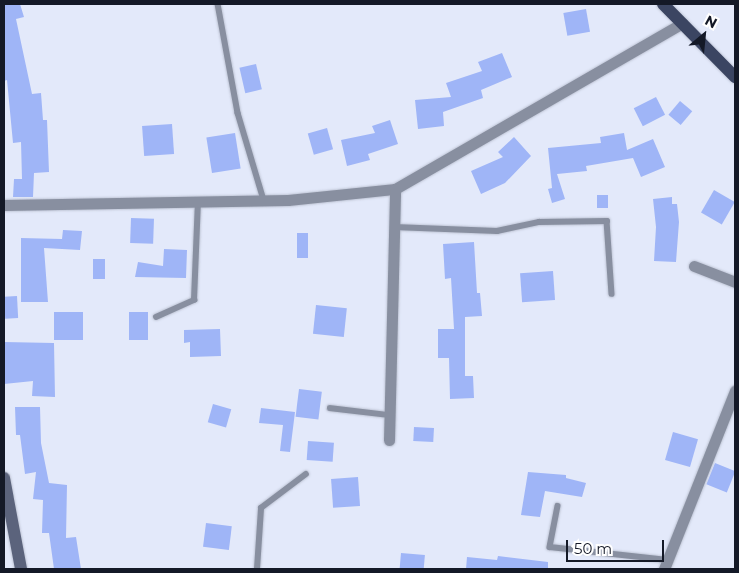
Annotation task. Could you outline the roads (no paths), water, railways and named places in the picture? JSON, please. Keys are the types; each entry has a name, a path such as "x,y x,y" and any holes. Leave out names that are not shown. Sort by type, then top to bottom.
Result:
{"main road":[{"path":"663,4 735,77"},
{"path":"4,478 22,569"}],"street":[{"path":"4,205 264,200 395,189 682,23"},
{"path":"389,440 395,189"},
{"path":"694,266 735,282"},
{"path":"666,565 735,390"}],"lane":[{"path":"218,4 238,113 264,200"},
{"path":"156,317 194,300 198,201"},
{"path":"394,227 498,230 539,222 607,221 612,294"},
{"path":"330,408 389,415"},
{"path":"257,569 260,508 306,474"},
{"path":"558,506 550,547 666,565"}]}
